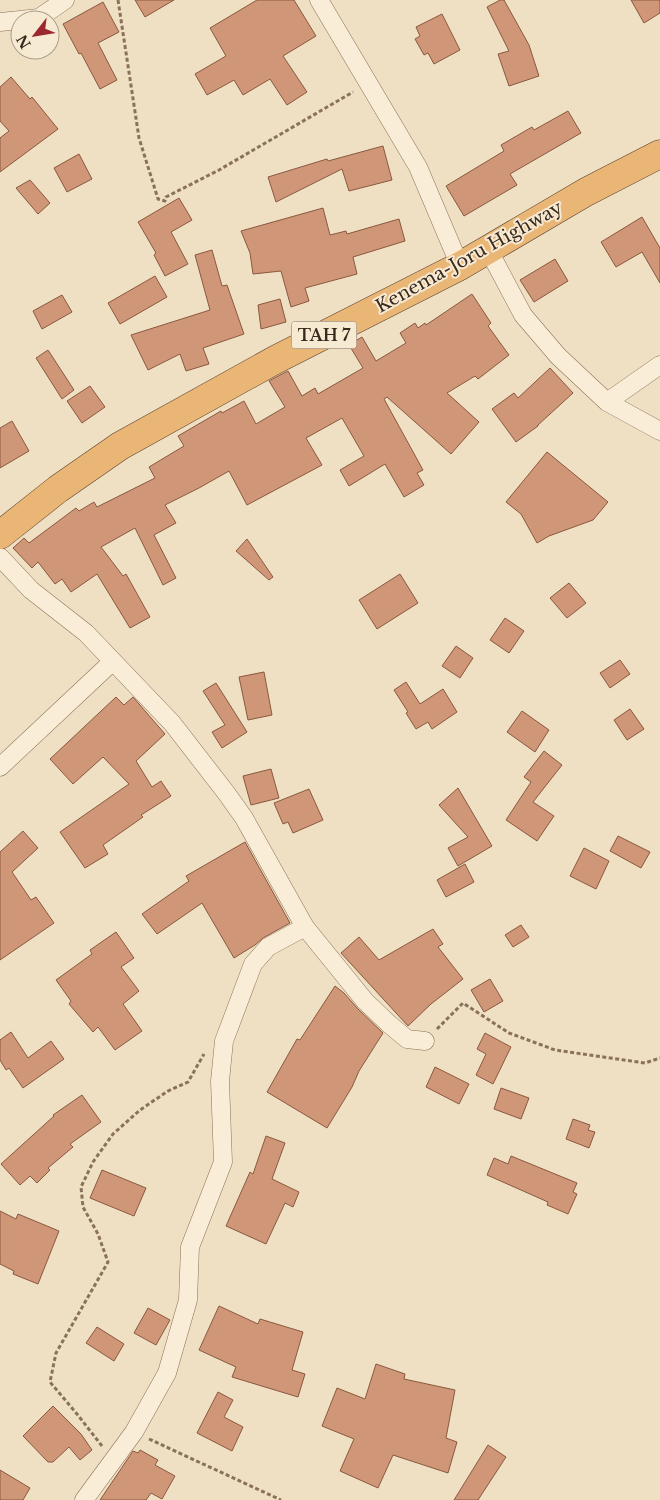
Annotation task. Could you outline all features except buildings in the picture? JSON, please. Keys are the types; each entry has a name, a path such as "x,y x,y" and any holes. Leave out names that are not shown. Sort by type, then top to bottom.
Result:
{"highway":[{"name":"Kenema-Joru Highway","path":"0,535 58,490 120,446 275,360 489,251 586,192 660,154"}],"street":[{"path":"51,10 65,0"},
{"path":"320,0 418,167 460,266"},
{"path":"489,251 523,315 558,356 607,402 660,431"},
{"path":"607,402 660,365"},
{"path":"0,557 31,590 86,633 172,723 227,794 248,825 305,927 365,1001 389,1024 407,1039 425,1041"},
{"path":"0,767 112,662"},
{"path":"84,1500 134,1432 167,1373 188,1300 190,1247 223,1162 220,1081 224,1041 253,964 268,946 305,927"}],"path":[{"path":"118,0 139,138 158,199 165,201 166,196 219,170 369,83"},
{"path":"425,1041 463,1003 509,1033 555,1050 645,1063 660,1058"},
{"path":"113,1460 50,1382 56,1353 108,1262 98,1234 83,1207 81,1187 92,1162 113,1134 140,1110 168,1091 188,1082 207,1049"},
{"path":"134,1432 281,1500"}]}
